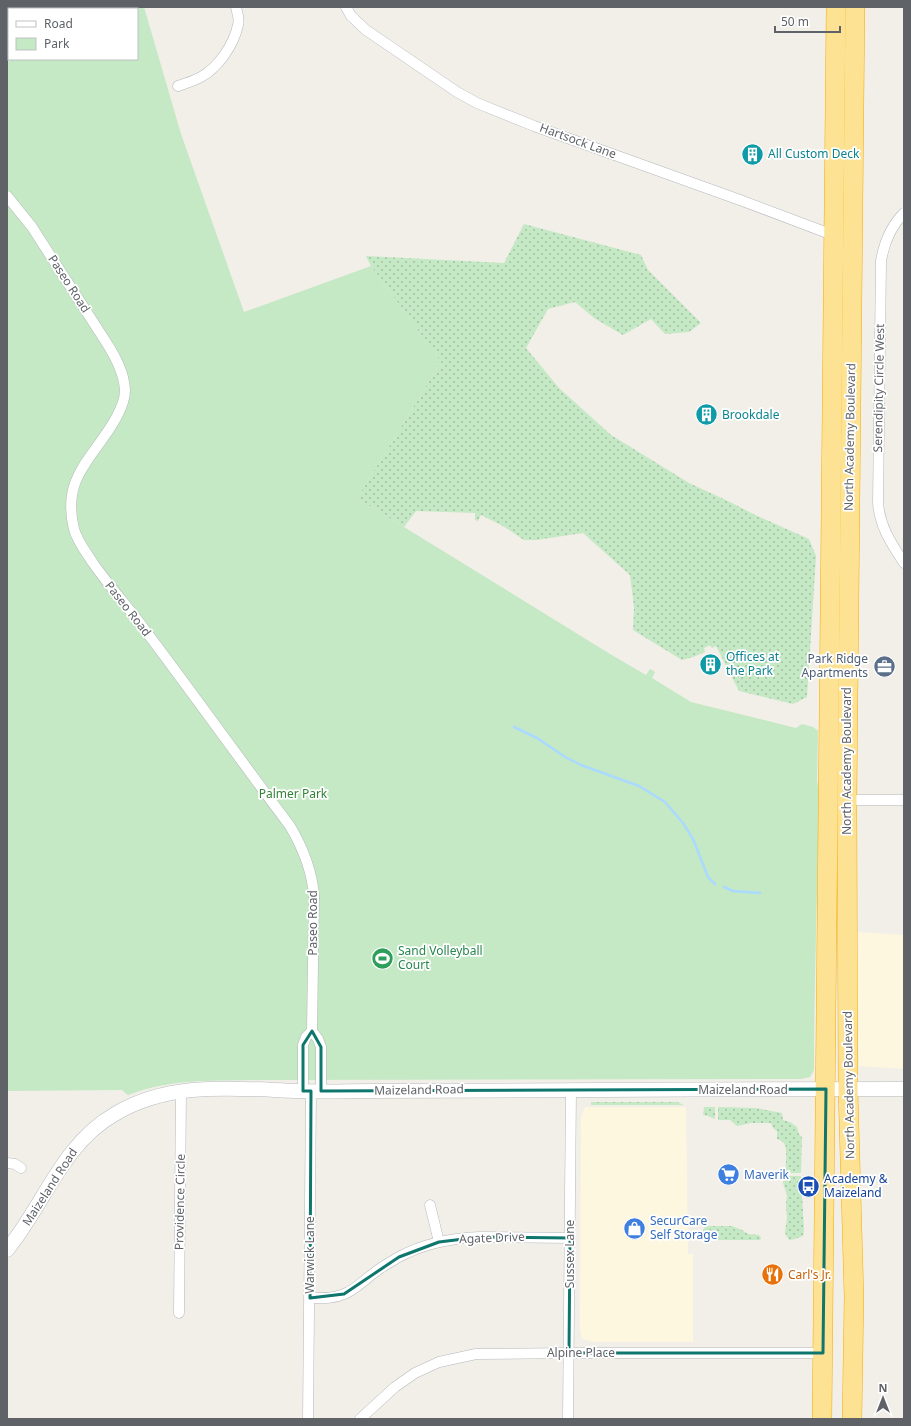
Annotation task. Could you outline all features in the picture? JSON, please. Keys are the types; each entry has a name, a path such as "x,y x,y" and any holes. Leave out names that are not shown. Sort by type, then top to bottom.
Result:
{"highway":[{"name":"North Academy Boulevard","path":"822,1419 830,734 832,235 836,7"},
{"name":"North Academy Boulevard","path":"852,1419 854,1297 848,1089 846,800 855,7"}],"main road":[{"name":"Maizeland Road","path":"7,1250 24,1227 69,1155 87,1135 114,1114 129,1106 156,1096 181,1091 201,1089 312,1091 904,1089"}],"street":[{"path":"178,86 201,77 220,61 231,43 238,25 236,7"},
{"name":"Hartsock Lane","path":"346,7 351,16 366,30 457,92 477,103 534,126 740,200 832,235"},
{"name":"Paseo Road","path":"7,196 32,227 115,356 124,381 124,397 121,410 81,468 73,489 71,510 74,530 79,542 99,571 144,629 290,826 303,851 312,878 314,896 312,1031 318,1039 321,1047 312,1091"},
{"name":"Serendipity Circle West","path":"904,212 894,224 885,242 881,261 878,503 880,521 904,563"},
{"path":"846,800 904,800"},
{"name":"Paseo Road","path":"312,1031 306,1037 303,1045 312,1091"},
{"name":"Sussex Lane","path":"568,1419 571,1089"},
{"name":"Providence Circle","path":"179,1313 181,1091"},
{"name":"Warwick Lane","path":"308,1419 312,1091"},
{"path":"7,1163 15,1164 22,1168"},
{"path":"430,1205 440,1242"},
{"name":"Agate Drive","path":"310,1298 328,1298 344,1294 376,1271 399,1257 422,1247 440,1242 480,1237 570,1238"},
{"name":"Alpine Place","path":"360,1419 404,1380 415,1373 439,1362 476,1354 569,1352 823,1353"}],"highlighted area":[{"path":"312,1031 321,1047 321,1091 826,1089 823,1353 569,1353 570,1238 480,1237 439,1242 399,1257 344,1294 310,1298 311,1091 303,1091 303,1045"}],"shaded area":[{"path":"855,932 904,935 904,1069 859,1066"},
{"name":"SecurCare Self Storage","path":"585,1107 686,1107 688,1254 693,1254 693,1342 593,1342 582,1339 580,1328 581,1117"}],"green space":[{"name":"Palmer Park","path":"7,7 144,7 181,134 244,312 371,266 441,362 357,498 610,654 646,675 650,669 655,672 652,678 691,702 796,728 802,724 813,727 818,731 817,780 819,792 814,1070 810,1077 801,1079 251,1080 174,1083 128,1095 122,1090 7,1091"},
{"path":"524,224 641,255 648,270 701,323 689,332 665,334 651,319 623,335 594,318 575,302 548,309 526,348 559,388 611,435 689,483 809,539 816,556 807,697 793,704 739,691 716,646 712,648 710,645 704,648 705,652 682,660 633,630 634,607 630,575 583,533 536,540 524,540 503,526 481,515 478,521 475,520 475,513 416,511 404,527 357,498 441,362 371,266 366,256 504,263"},
{"path":"591,1102 677,1102 684,1105 591,1105"},
{"path":"704,1107 715,1107 715,1119 703,1115"},
{"path":"718,1107 756,1108 782,1113 783,1120 790,1122 797,1127 799,1134 802,1137 801,1173 785,1173 786,1147 783,1142 777,1139 777,1131 773,1128 771,1123 751,1123 737,1126 730,1120 718,1120"},
{"path":"783,1176 801,1176 803,1236 789,1240 785,1233 787,1218 787,1195 783,1183"},
{"path":"708,1226 732,1226 748,1234 759,1235 761,1238 760,1240 709,1240 703,1233 704,1228"}],"waterway":[{"path":"514,727 537,738 565,757 581,765 639,786 665,802 683,823 693,839 708,877 715,884"},
{"path":"724,887 733,891 760,893"}],"place":[{"name":"All Custom Deck","path":"752,154"},
{"name":"Brookdale","path":"706,415"},
{"name":"Offices at the Park","path":"710,664"},
{"name":"Park Ridge Apartments","path":"884,666"},
{"name":"Sand Volleyball Court","path":"382,958"},
{"name":"Maverik","path":"728,1175"},
{"name":"Academy & Maizeland","path":"808,1186"},
{"name":"SecurCare Self Storage","path":"634,1228"},
{"name":"Carl's Jr.","path":"772,1275"}]}
